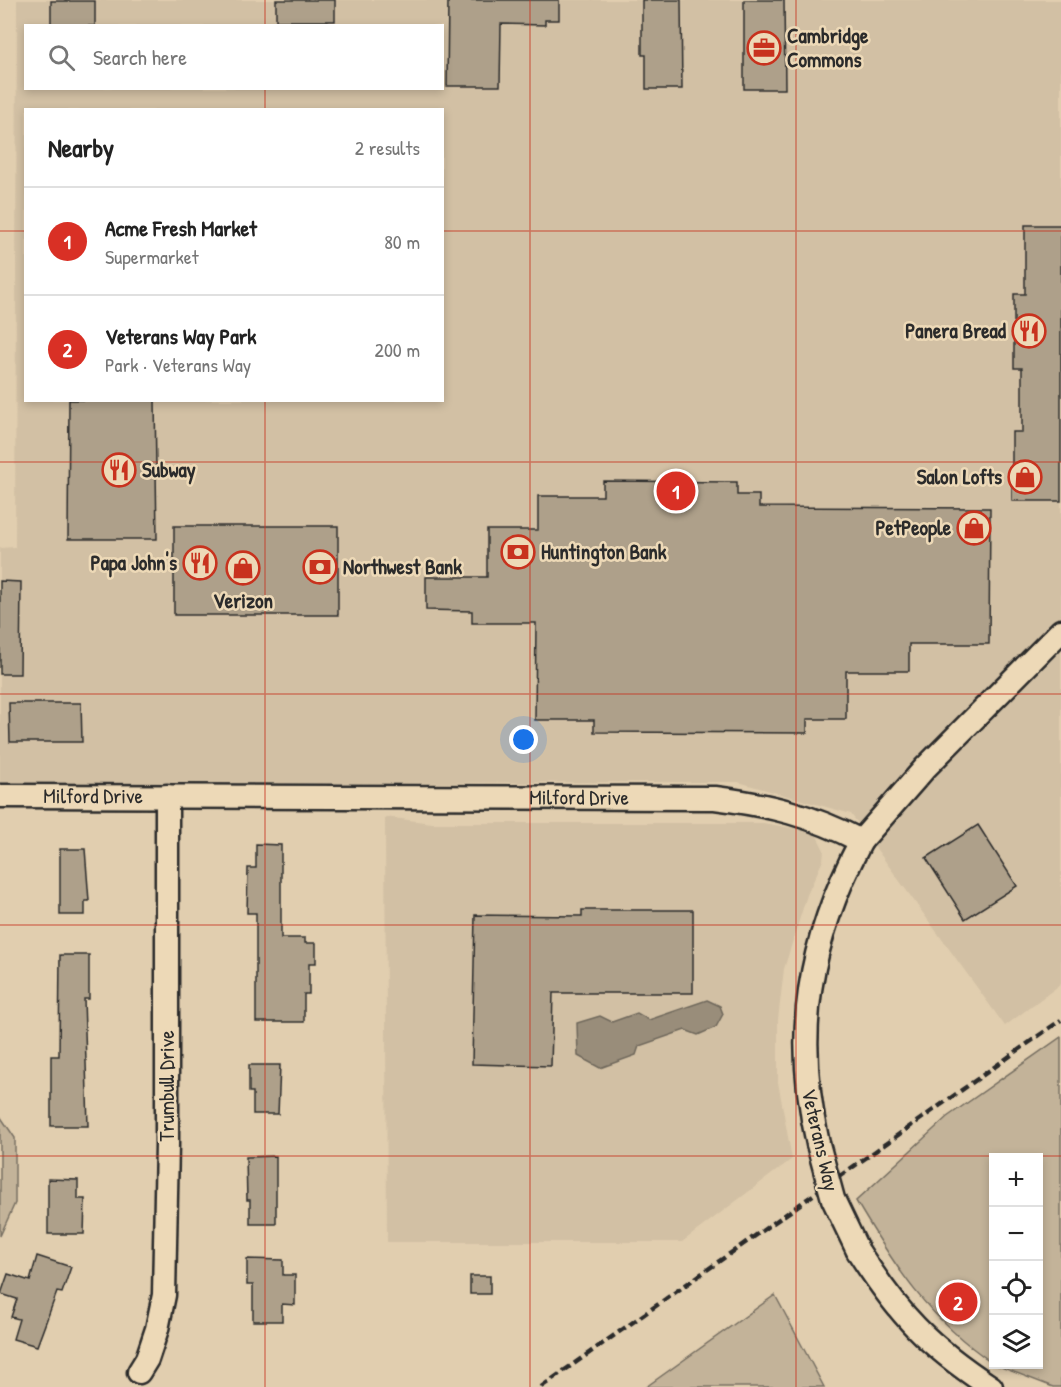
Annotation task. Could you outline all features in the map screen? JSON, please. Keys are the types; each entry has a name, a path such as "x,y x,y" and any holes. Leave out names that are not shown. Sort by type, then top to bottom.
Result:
{"street":[{"path":"861,841 925,768 1061,632"},
{"name":"Trumbull Drive","path":"139,1372 147,1359 157,1329 164,1295 167,1144 167,795"},
{"name":"Milford Drive","path":"0,796 715,798 767,804 803,814 861,841"},
{"name":"Veterans Way","path":"861,841 844,873 827,920 813,971 806,1014 806,1080 818,1144 833,1199 858,1251 885,1292 915,1329 954,1362 991,1387"}],"shaded area":[{"path":"17,0 1061,0 1061,984 1005,1026 851,814 738,782 0,784 0,548 15,547"},
{"path":"385,817 432,823 763,823 803,830 817,836 824,850 823,860 807,895 784,969 778,1020 778,1082 792,1159 682,1242 387,1242"},
{"path":"707,1000 720,1006 723,1014 716,1027 698,1035 685,1030 639,1046 636,1055 600,1068 578,1056 577,1023 600,1016 612,1022 637,1013 649,1020"},
{"path":"1061,1037 1061,1387 1053,1387 1006,1369 1043,1369 1043,1153 989,1153 989,1360 950,1329 915,1291 856,1201 947,1117"},
{"path":"0,1116 15,1138 15,1203 0,1236"},
{"path":"775,1295 824,1387 646,1387"}],"building":[{"path":"276,0 335,0 335,21 276,21"},
{"path":"448,0 559,0 559,20 545,20 545,25 501,24 500,86 447,86"},
{"path":"642,0 681,0 682,89 646,89 646,55 642,55"},
{"path":"744,0 784,0 785,89 744,89"},
{"path":"51,1 95,1 95,24 51,24"},
{"path":"1025,225 1061,225 1061,501 1012,501 1012,432 1022,432 1022,368 1014,368 1014,294 1025,294"},
{"path":"69,402 155,402 157,539 68,539"},
{"path":"603,481 737,482 737,495 759,495 759,507 990,508 989,644 909,644 909,671 846,671 846,719 807,719 807,733 594,732 594,720 535,720 536,623 472,623 472,611 426,610 426,577 487,577 487,530 538,530 538,496 603,496"},
{"path":"174,526 338,526 338,615 174,615"},
{"path":"0,581 21,582 20,674 0,674"},
{"path":"9,703 81,703 82,742 10,742"},
{"path":"978,825 1017,886 965,919 926,858"},
{"path":"256,844 281,845 281,938 305,938 305,943 316,943 316,963 309,963 309,994 304,994 304,1022 256,1022 256,913 247,913 248,868 256,868"},
{"path":"60,849 85,849 89,901 85,901 85,915 60,915"},
{"path":"582,910 693,910 693,993 553,993 551,1066 472,1064 475,915 582,916"},
{"path":"60,955 89,955 89,999 84,999 88,1126 51,1126 51,1056 59,1056"},
{"path":"249,1065 280,1065 278,1114 253,1114 253,1092 249,1092"},
{"path":"276,1156 276,1224 250,1224 246,1157"},
{"path":"48,1179 78,1180 78,1199 85,1199 84,1234 48,1234"},
{"path":"37,1256 71,1267 62,1293 57,1292 37,1346 13,1339 19,1319 11,1317 17,1299 1,1294 8,1274 30,1281"},
{"path":"247,1259 283,1260 283,1275 295,1275 295,1305 282,1304 282,1321 253,1321 253,1285 247,1285"},
{"path":"470,1276 490,1276 490,1294 470,1294"}],"railway":[{"path":"541,1387 1061,1020"}],"place":[{"name":"Cambridge Commons","path":"764,48"},
{"name":"Panera Bread","path":"1029,331"},
{"name":"Subway","path":"119,470"},
{"name":"Salon Lofts","path":"1025,477"},
{"name":"Acme Fresh Market","path":"676,491"},
{"name":"PetPeople","path":"974,528"},
{"name":"Huntington Bank","path":"518,552"},
{"name":"Papa John's","path":"200,563"},
{"name":"Northwest Bank","path":"320,567"},
{"name":"Verizon","path":"243,568"},
{"name":"Veterans Way Park","path":"958,1302"}]}
